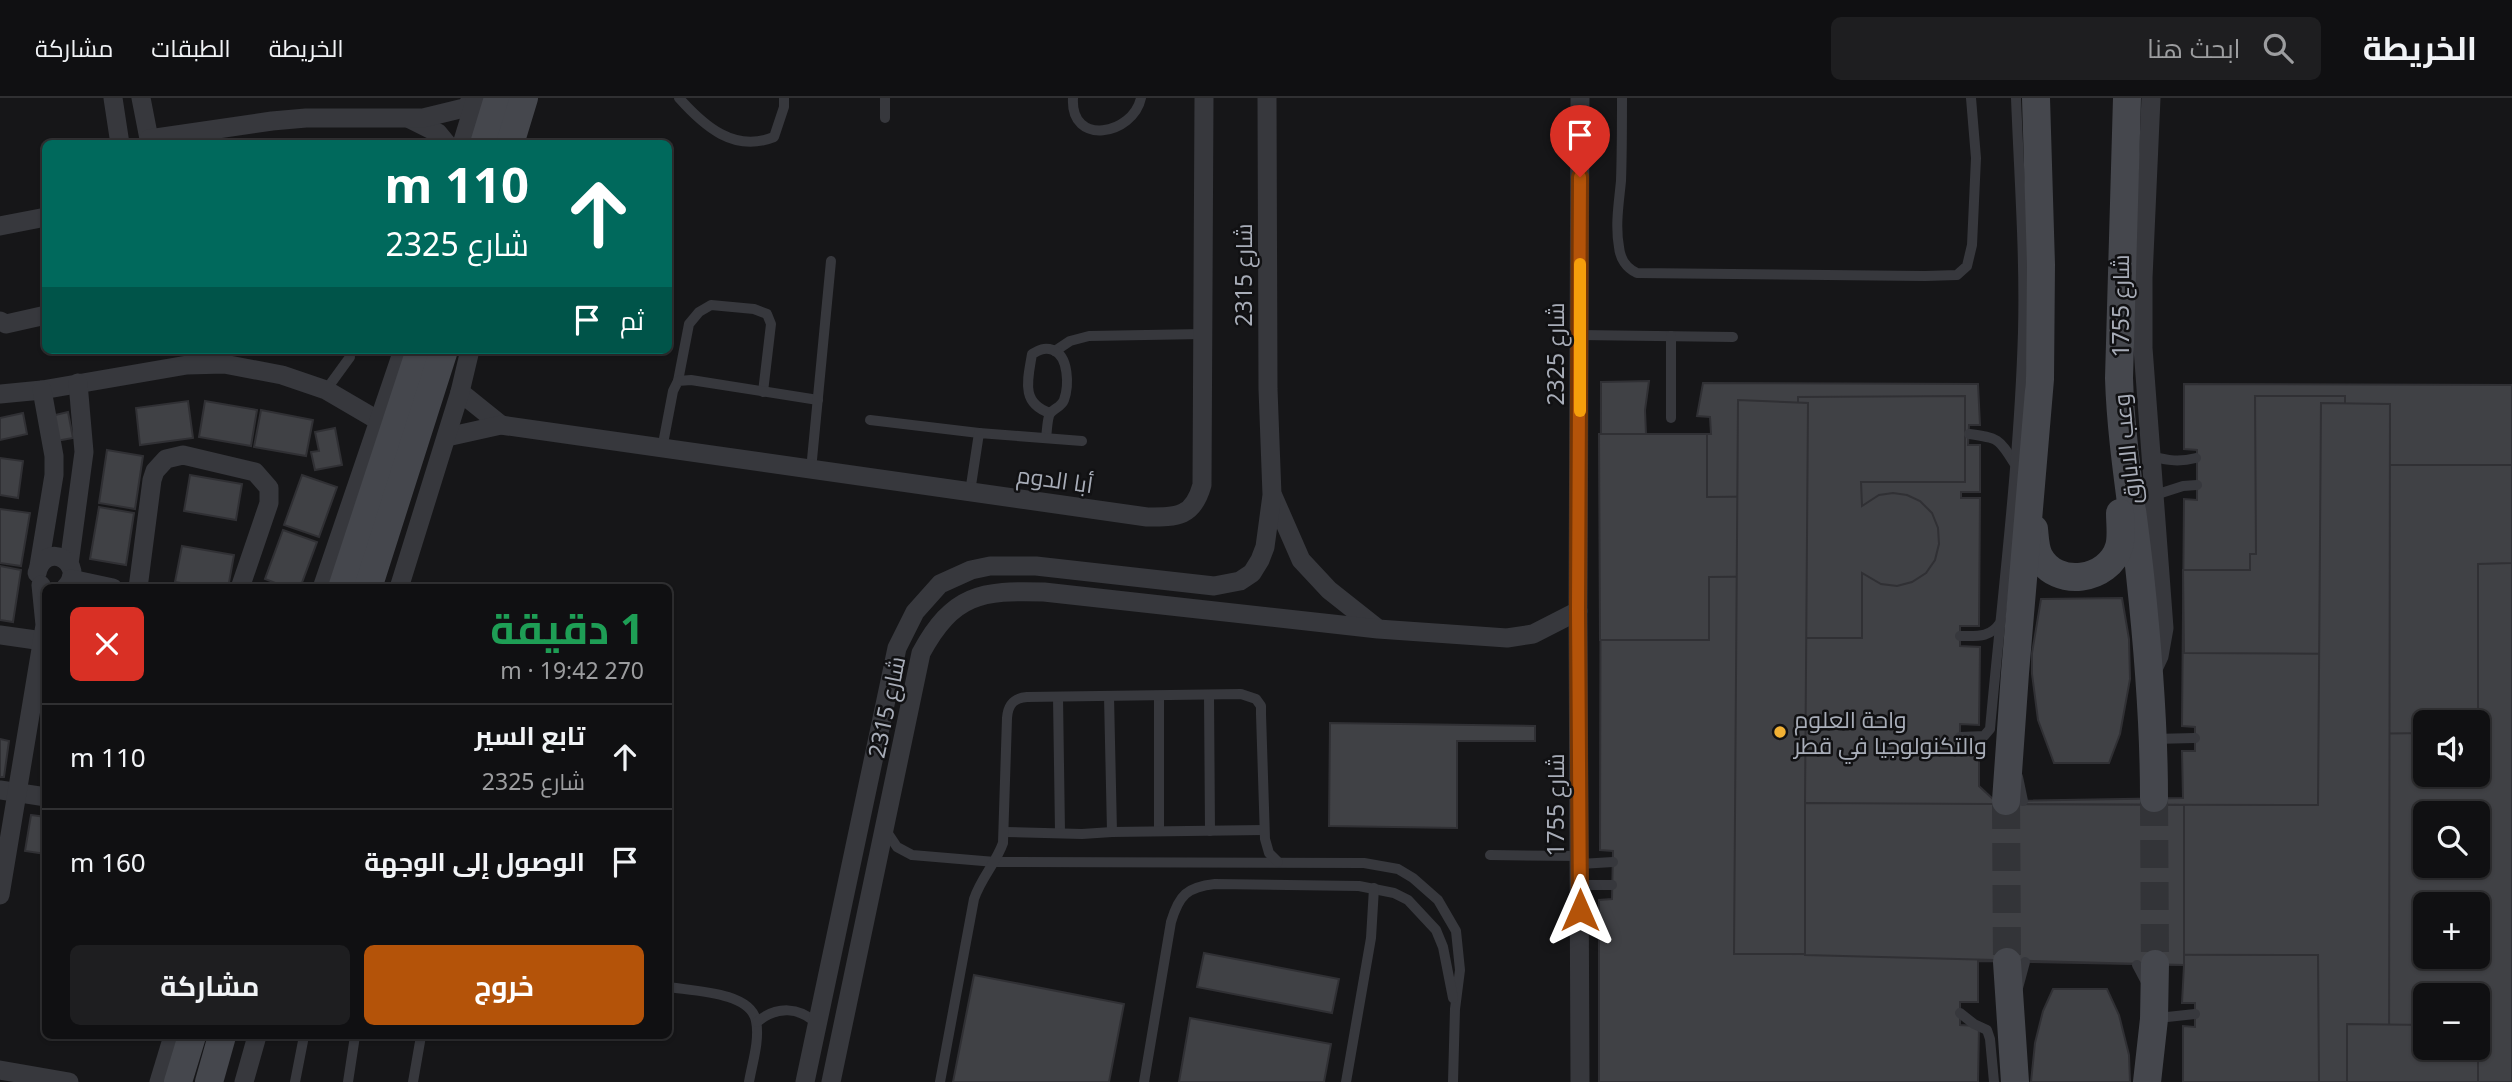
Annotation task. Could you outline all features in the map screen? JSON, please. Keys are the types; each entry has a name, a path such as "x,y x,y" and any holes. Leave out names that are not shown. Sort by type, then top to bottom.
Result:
{"street":[{"path":"113,98 119,140"},
{"path":"141,98 150,140"},
{"path":"157,140 295,119 410,118 451,112 464,108 476,98"},
{"path":"463,140 476,98"},
{"path":"485,140 498,98"},
{"path":"511,140 524,98"},
{"name":"أبا الدوم","path":"447,437 501,425 1147,517 1174,516 1191,509 1198,500 1202,485 1204,98"},
{"name":"شارع 2315","path":"805,1082 897,648 903,631 928,596 940,584 954,577 990,566 1036,566 1214,586 1240,581 1252,573 1260,561 1265,547 1272,495 1268,389 1268,98"},
{"name":"شارع 2325","path":"1578,611 1580,98"},
{"path":"2015,801 2010,750 2040,379 2042,319 2036,98"},
{"name":"وعب الابارق","path":"2127,98 2120,415 2140,574 2149,678 2153,739 2150,790"},
{"name":"شارع 1755","path":"2149,678 2159,656 2164,628 2143,348 2151,98"},
{"path":"410,118 438,133 444,140"},
{"path":"2123,220 2133,194 2147,172"},
{"path":"0,226 42,218"},
{"path":"0,321 6,324 42,316"},
{"path":"323,584 402,354"},
{"path":"343,584 419,354"},
{"path":"369,584 443,354"},
{"path":"400,584 447,437 469,354"},
{"path":"0,394 78,383 185,358 282,375 326,390 379,421"},
{"path":"68,577 84,452 78,383"},
{"path":"42,390 54,456 42,580"},
{"path":"460,392 501,425"},
{"path":"2030,491 2036,547 2045,564 2052,570 2077,578 2095,574 2104,568 2116,555 2120,545 2120,415"},
{"path":"139,584 155,471 166,459 183,455 255,472 269,488 269,503 241,584"},
{"name":"شارع 2315","path":"1272,495 1301,560 1323,584 1378,629"},
{"path":"42,580 44,560 56,556 64,559 68,577"},
{"path":"68,577 97,584"},
{"name":"شارع 2315","path":"831,1082 921,653 944,618 974,597 991,592 1044,592 1378,629 1507,638 1525,636 1545,629 1578,611"},
{"name":"شارع 1755","path":"1578,611 1580,1082"},
{"path":"0,635 42,630"},
{"path":"1,882 8,791 42,639"},
{"path":"8,791 42,796"},
{"path":"2015,1082 2009,1005 2016,962"},
{"path":"2146,964 2154,1006 2148,1081"},
{"path":"161,1080 172,1039"},
{"path":"161,1080 189,1039"},
{"path":"209,1082 221,1039"},
{"path":"244,1082 256,1039"},
{"path":"0,1070 69,1082"}],"lane":[{"path":"679,98 693,114 717,132 742,143 774,138 784,107 784,98"},
{"path":"885,118 886,98"},
{"path":"1073,98 1072,110 1078,120 1088,129 1103,132 1121,124 1136,111 1141,98"},
{"path":"1622,98 1622,162 1617,231 1619,249 1630,270 1637,273 1936,276 1957,275 1967,266 1972,245 1976,158 1970,98"},
{"path":"1960,737 1984,736 1990,729 2001,623 2023,331 2016,98"},
{"path":"811,470 831,261"},
{"path":"663,449 689,324 699,312 711,305 754,309 767,314 771,324 762,392"},
{"path":"1055,351 1079,337 1203,334"},
{"path":"1580,335 1733,337"},
{"path":"1671,337 1671,418"},
{"path":"1046,438 1050,413 1063,400 1065,365 1055,351 1039,349 1032,354 1028,396 1034,405 1050,413"},
{"path":"326,390 350,357"},
{"path":"678,381 691,380 818,400"},
{"path":"870,420 979,433 1082,441"},
{"path":"970,492 979,433"},
{"path":"1969,434 2002,442 2014,464"},
{"path":"2152,456 2182,462 2196,458"},
{"path":"2155,495 2197,485"},
{"path":"1960,636 1990,634 2001,623"},
{"path":"1209,695 1210,831"},
{"path":"940,1082 974,899 983,877 995,862 1005,832 1007,709 1012,702 1019,698 1109,696 1249,695 1256,699 1261,706 1266,847 1278,862"},
{"path":"1109,696 1112,832"},
{"path":"1159,696 1159,831"},
{"path":"1058,697 1060,832"},
{"path":"2153,739 2195,738"},
{"path":"886,828 897,847 912,855 995,862 1364,863 1398,869 1425,887 1448,914 1456,931 1460,970 1455,1009 1453,1082"},
{"path":"1005,832 1082,834 1264,830"},
{"path":"1490,855 1613,862"},
{"path":"1144,1082 1171,922 1180,899 1187,892 1202,886 1215,884 1374,888 1394,893 1408,900 1436,930 1443,947 1455,1009"},
{"path":"1580,885 1612,885"},
{"path":"1346,1082 1371,939 1374,888"},
{"path":"672,988 742,1001 749,1006 757,1022 749,1082"},
{"path":"2154,1006 2195,1014"},
{"path":"757,1022 771,1013 788,1010 805,1014 818,1026"},
{"path":"1960,1013 1987,1030 1994,1082"},
{"path":"295,1082 303,1039"},
{"path":"348,1082 355,1039"},
{"path":"413,1082 420,1039"}],"building":[{"name":"واحة العلوم والتكنولوجيا في قطر","path":"1649,381 1645,410 1646,434 1711,434 1710,417 1697,416 1703,383 1978,384 1980,425 1969,425 1968,445 1980,445 1980,492 1961,492 1961,498 1980,498 1979,626 1960,626 1960,646 1980,647 1979,725 1960,724 1960,751 1979,750 1979,786 1995,801 2183,798 2182,751 2195,751 2195,727 2182,726 2184,499 2197,500 2197,450 2184,449 2184,384 2512,385 2512,1082 2183,1082 2183,1026 2195,1027 2195,1003 2182,1003 2184,965 1978,961 1978,1002 1960,1002 1960,1025 1979,1026 1978,1082 1599,1082 1599,900 1612,899 1613,851 1600,850 1601,382"},
{"path":"1965,396 1965,482 1861,482 1862,506 1879,495 1893,493 1920,501 1932,513 1938,528 1939,544 1935,560 1926,573 1912,582 1897,586 1881,584 1862,573 1862,638 1802,638 1801,576 1709,577 1709,640 1600,640 1599,434 1707,434 1707,497 1798,496 1798,397"},
{"path":"2255,396 2345,396 2345,465 2512,465 2512,563 2478,564 2478,710 2413,710 2413,733 2352,734 2353,654 2184,653 2183,570 2250,570 2250,554 2256,554"},
{"path":"1738,400 1808,403 1805,803 1828,804 2318,805 2321,403 2390,404 2389,1082 2319,1082 2318,955 1734,954"},
{"path":"188,401 193,438 140,445 136,408"},
{"path":"205,401 257,410 251,446 199,437"},
{"path":"261,410 313,420 306,456 254,447"},
{"path":"68,412 73,438 56,441 51,416"},
{"path":"23,413 27,434 0,440 0,418"},
{"path":"335,428 342,465 315,470 311,452 319,451 315,432"},
{"path":"107,450 143,456 135,509 99,503"},
{"path":"0,458 23,461 18,498 0,495"},
{"path":"190,475 242,484 236,520 184,511"},
{"path":"302,475 337,487 319,537 284,525"},
{"path":"99,507 134,513 126,565 90,559"},
{"path":"0,509 30,513 21,566 0,563"},
{"path":"283,530 317,542 301,584 278,584 265,579"},
{"path":"182,546 234,555 229,584 175,582"},
{"path":"0,566 21,570 13,622 0,620"},
{"path":"2122,598 2129,639 2130,679 2120,734 2109,763 2054,763 2038,720 2032,674 2032,653 2041,599"},
{"path":"1330,723 1535,726 1535,741 1457,741 1457,828 1329,826"},
{"path":"0,739 9,741 4,777 0,777"},
{"path":"1805,803 2184,805 2184,965 1805,955"},
{"path":"31,815 42,816 42,853 25,851"},
{"path":"1204,953 1339,979 1332,1013 1197,987"},
{"path":"974,975 1124,1004 1109,1082 953,1082"},
{"path":"2053,989 2107,989 2119,1015 2129,1055 2130,1082 2031,1082 2035,1043 2043,1011"},
{"path":"1190,1018 1331,1044 1324,1082 1179,1082"},
{"path":"2347,1024 2413,1025 2413,1060 2478,1060 2478,1082 2347,1082"}],"tunnel":[{"path":"2154,798 2155,964"},
{"path":"2006,801 2007,962"}],"slow traffic":[{"path":"1580,264 1580,411"}],"place":[{"name":"واحة العلوم والتكنولوجيا في قطر","path":"1780,732"}],"route":[{"path":"1580,177 1580,910"}]}
